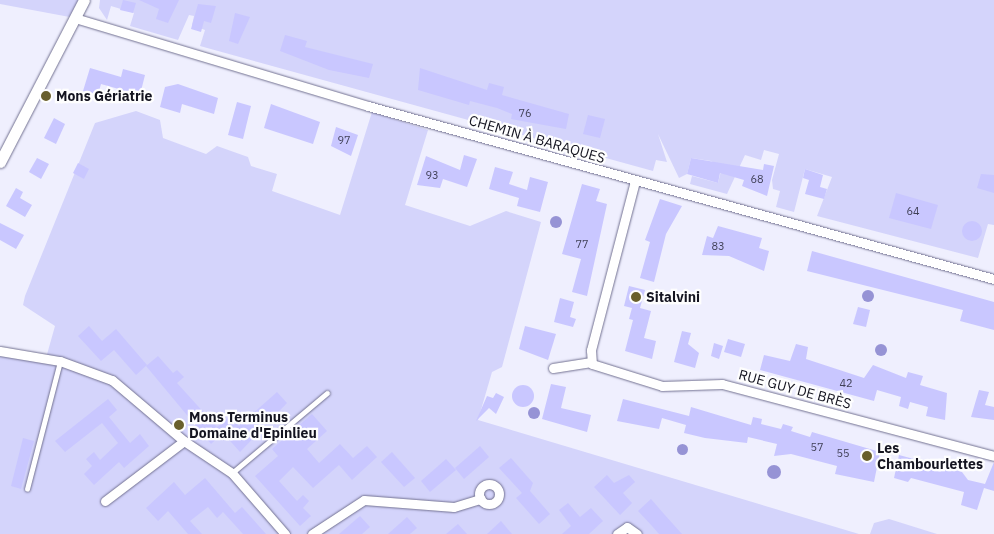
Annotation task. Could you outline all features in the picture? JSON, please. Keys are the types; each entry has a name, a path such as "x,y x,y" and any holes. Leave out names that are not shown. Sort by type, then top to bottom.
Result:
{"street":[{"path":"0,162 84,0"},
{"name":"CHEMIN À BARAQUES","path":"75,18 635,181 994,279"},
{"path":"590,362 635,181"},
{"path":"0,351 60,361 112,380 184,440 232,473 285,534"},
{"name":"RUE GUY DE BRÈS","path":"553,368 590,362 662,386 722,384 994,456"},
{"path":"105,500 184,440"},
{"path":"312,534 364,500 454,507 481,499"},
{"path":"618,534 627,527 637,534"}],"lane":[{"path":"27,488 60,361"},
{"path":"232,473 327,393"}],"shaded area":[{"path":"0,0 84,0 75,18 0,4"},
{"path":"100,0 994,0 994,225 988,224 978,258 817,216 832,177 805,169 794,212 776,207 780,191 773,189 772,180 779,154 764,150 761,160 745,155 727,194 690,184 692,176 718,183 722,167 711,161 691,158 687,174 679,178 658,134 667,162 656,160 653,171 200,46 205,30 192,25 194,16 189,15 178,40 130,26 134,13 111,6 107,20 99,8"},
{"path":"136,111 160,120 163,138 206,154 217,146 248,157 251,166 277,174 272,191 340,215 372,112 428,130 405,205 470,226 506,211 541,222 502,367 492,372 478,420 859,534 0,534 0,351 46,358 55,326 23,305 25,296 95,123"},
{"path":"554,216 558,216 562,222 558,228 554,228 550,224 550,220"},
{"path":"868,290 874,296 868,302 862,296"},
{"path":"881,344 887,350 881,356 875,350"},
{"path":"534,407 540,413 534,419 528,413"},
{"path":"680,444 684,444 687,449 686,453 680,454 677,451 677,447"},
{"path":"774,465 779,467 781,472 779,477 774,479 769,477 767,472 769,467"},
{"path":"889,519 937,534 870,534 874,523"}],"building":[{"path":"123,0 136,3 133,13 120,10"},
{"path":"139,0 179,0 168,23 156,19 159,9"},
{"path":"198,4 216,6 211,23 204,21 201,32 191,29"},
{"path":"235,13 250,17 238,44 229,41"},
{"path":"285,35 307,41 305,47 373,64 369,78 329,70 280,51"},
{"path":"90,68 121,77 123,69 145,75 140,95 101,84 98,95 83,91"},
{"path":"420,68 487,90 489,83 504,87 502,95 569,114 566,129 511,119 512,114 497,108 470,101 469,105 418,90"},
{"path":"178,84 218,98 214,114 182,104 180,113 160,107 165,87"},
{"path":"237,102 251,106 243,139 228,135"},
{"path":"271,104 320,122 313,144 264,128"},
{"path":"588,115 605,119 600,138 583,134"},
{"path":"54,118 65,124 56,144 44,138"},
{"path":"336,127 358,135 351,156 331,146"},
{"path":"464,155 477,159 467,187 443,179 440,188 417,185 426,156 460,170"},
{"path":"37,158 49,164 41,179 29,172"},
{"path":"691,158 763,170 764,164 774,166 767,196 742,186 744,180 720,173 718,183 687,174"},
{"path":"78,163 89,169 84,179 73,173"},
{"path":"495,167 513,172 509,184 527,190 530,177 548,182 540,212 517,206 519,198 489,189"},
{"path":"805,169 823,175 820,187 827,189 824,199 805,194 809,180 803,178"},
{"path":"981,174 994,175 994,193 977,188"},
{"path":"582,184 600,189 596,201 607,204 587,296 572,292 581,259 562,254"},
{"path":"16,188 23,192 20,198 32,205 25,217 6,206"},
{"path":"896,193 938,205 931,229 889,218"},
{"path":"660,199 682,206 666,234 654,282 640,278 650,242 645,240"},
{"path":"972,221 979,224 982,231 979,238 972,241 965,238 962,231 965,224"},
{"path":"0,223 24,235 16,249 0,240"},
{"path":"718,226 762,238 759,248 769,251 764,271 729,256 702,255 707,236 713,238"},
{"path":"812,251 994,302 994,330 960,321 963,310 807,271"},
{"path":"629,286 645,290 640,308 651,311 644,338 656,341 652,359 625,351 633,320 629,319 632,308 624,306"},
{"path":"560,298 574,302 570,317 576,319 573,327 554,322"},
{"path":"858,307 870,310 866,327 853,324"},
{"path":"89,326 102,341 116,329 147,365 136,375 114,350 101,361 78,336"},
{"path":"525,326 556,334 548,360 519,349"},
{"path":"682,331 691,333 688,344 699,353 695,368 674,362"},
{"path":"728,339 745,344 741,357 724,352"},
{"path":"714,343 723,346 719,359 711,356"},
{"path":"796,344 808,347 806,359 864,378 873,365 906,378 908,372 923,376 920,385 947,393 945,420 926,416 928,407 910,402 908,409 899,406 901,397 877,390 874,401 760,370 764,355 790,361"},
{"path":"158,356 173,373 177,370 184,377 177,383 217,427 236,411 241,417 236,422 239,426 277,392 287,403 240,452 223,433 211,444 146,366"},
{"path":"551,384 566,387 561,408 591,415 587,432 542,419"},
{"path":"523,385 531,388 534,396 531,404 523,407 515,404 512,396 515,388"},
{"path":"979,390 989,392 985,405 994,407 994,420 971,417"},
{"path":"496,393 504,397 496,414 489,408 476,421 487,396 493,398"},
{"path":"108,399 117,410 109,417 130,443 140,434 149,446 124,468 119,462 94,485 84,474 92,466 86,459 94,452 100,460 118,443 102,423 65,452 55,441"},
{"path":"623,399 689,416 691,407 751,425 753,417 762,419 761,424 781,429 783,424 793,427 791,431 810,437 812,432 880,452 874,482 835,474 837,466 791,454 774,456 777,444 748,437 747,443 705,438 684,433 686,425 662,418 659,429 617,421"},
{"path":"312,414 327,431 307,449 319,463 340,444 353,458 367,446 377,457 352,480 339,465 313,488 293,467 279,481 297,501 303,495 309,501 303,508 311,516 300,526 255,476 278,456 272,449"},
{"path":"23,438 34,441 21,489 11,486"},
{"path":"480,446 489,457 464,479 455,468"},
{"path":"392,452 415,478 404,487 381,462"},
{"path":"899,455 962,472 968,480 985,484 994,462 994,491 984,488 977,510 961,505 964,492 911,478 908,482 894,478"},
{"path":"511,458 533,483 530,491 550,514 539,524 516,498 522,493 499,468"},
{"path":"446,459 456,470 430,492 421,481"},
{"path":"607,475 614,483 629,475 635,482 623,493 632,503 620,515 594,487"},
{"path":"205,478 235,513 242,507 266,534 243,534 223,512 217,518 208,507 190,521 202,534 188,534 168,511 158,521 146,508 174,482 185,495"},
{"path":"651,499 682,534 659,534 638,511"},
{"path":"568,503 580,517 591,508 603,521 589,534 562,534 571,526 559,510"},
{"path":"360,516 370,527 362,534 339,534"},
{"path":"407,517 417,528 410,534 388,534"},
{"path":"501,521 512,534 487,534"},
{"path":"458,524 467,534 446,534"}],"place":[{"name":"Mons Gériatrie","path":"46,96"},
{"name":"Sitalvini","path":"636,297"},
{"name":"Mons Terminus Domaine d'Epinlieu","path":"179,425"},
{"name":"Les Chambourlettes","path":"867,456"}]}
